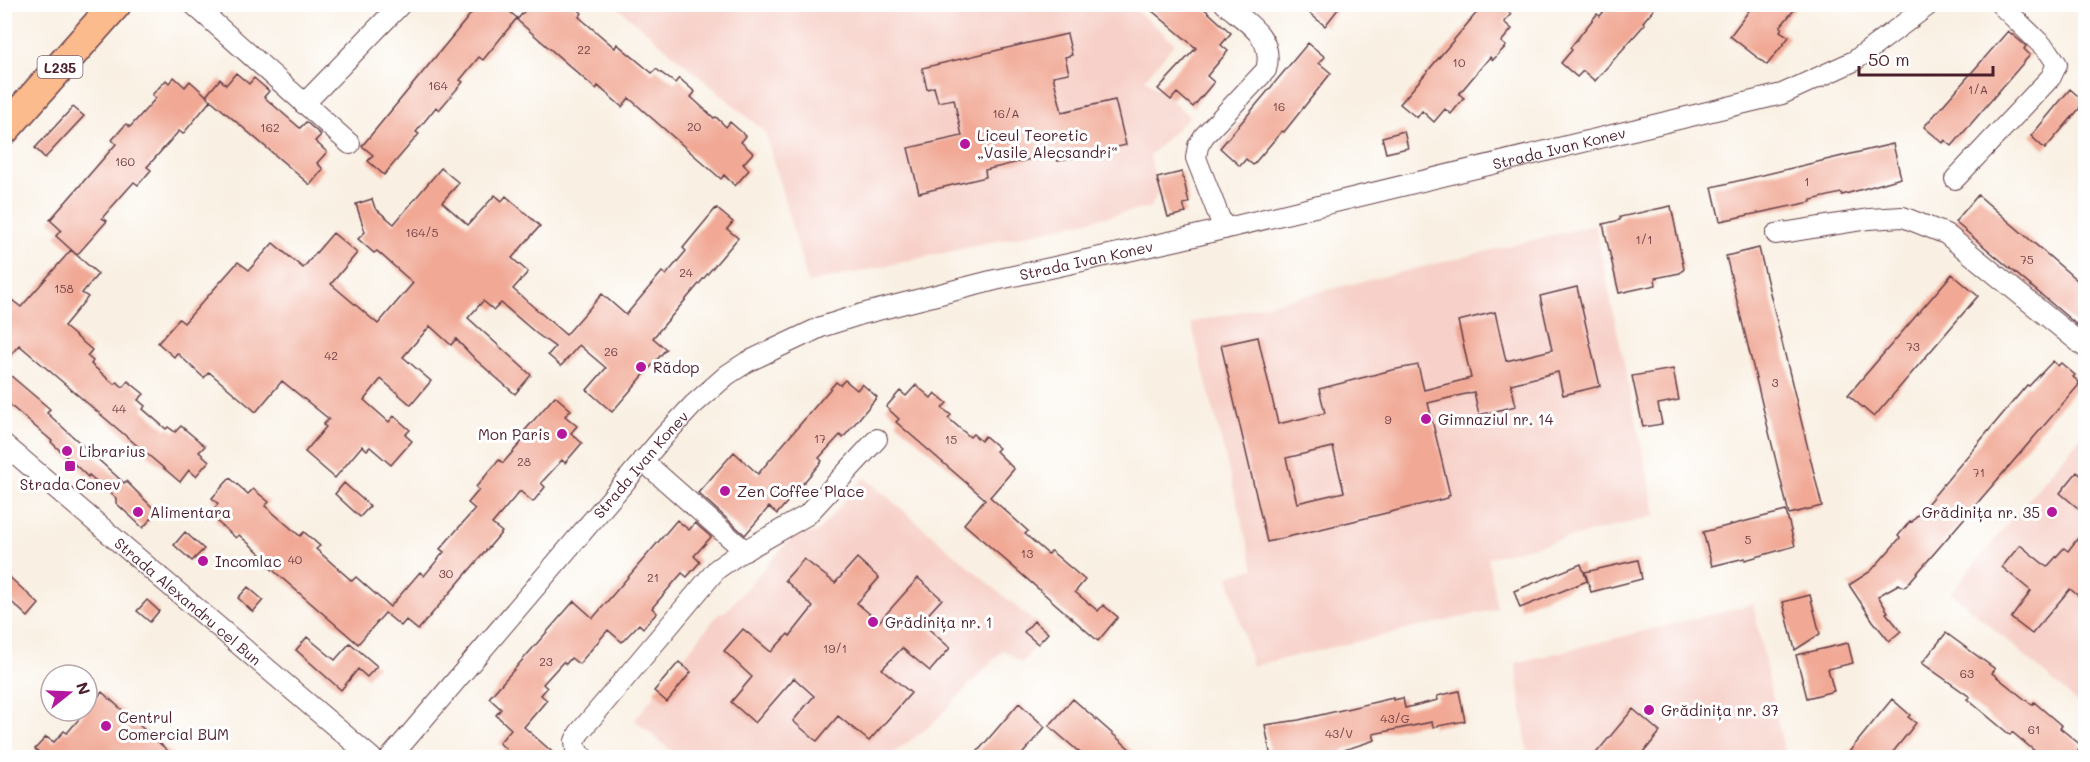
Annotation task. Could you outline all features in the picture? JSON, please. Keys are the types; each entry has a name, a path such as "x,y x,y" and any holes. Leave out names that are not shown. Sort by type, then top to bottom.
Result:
{"main road":[{"name":"L235","path":"4,130 116,4"}],"street":[{"path":"193,4 350,144"},
{"path":"304,104 400,4"},
{"path":"1224,229 1196,158 1198,146 1204,136 1266,70 1269,60 1265,41 1260,33 1225,4"},
{"name":"Strada Ivan Konev","path":"390,758 642,460 693,405 727,375 747,362 820,327 862,314 995,280 1224,229 1782,94 1854,61 1930,4"},
{"path":"1955,179 2051,77 2057,64 2049,52 2000,4"},
{"path":"1776,234 1869,219 1903,217 1946,234 2085,348"},
{"path":"584,758 576,750 575,741 579,733 717,569 726,561 807,515 878,439"},
{"name":"Strada Alexandru cel Bun","path":"4,444 372,758"},
{"path":"642,460 745,551"}],"shaded area":[{"name":"Liceul Teoretic „Vasile Alecsandri“","path":"615,5 1130,5 1175,43 1145,79 1190,116 1150,155 1158,193 1151,207 808,283 765,132"},
{"name":"Gimnaziul nr. 14","path":"1595,225 1656,516 1488,558 1497,609 1252,666 1228,576 1254,569 1191,323"},
{"name":"Grădinița nr. 35","path":"2085,432 2085,709 1951,592"},
{"name":"Grădinița nr. 1","path":"864,477 1046,632 1022,663 1003,650 931,725 889,757 678,757 635,720 719,613 726,611 794,535 818,532"},
{"name":"Grădinița nr. 37","path":"1753,604 1785,757 1528,757 1516,663"}],"building":[{"path":"479,4 488,4 496,11 502,5 517,18 483,60 479,57 460,80 463,82 439,110 436,107 416,132 419,134 384,175 368,161 373,155 362,146"},
{"path":"530,4 572,4 582,13 579,17 615,48 617,44 652,73 656,69 675,83 679,78 695,92 691,97 714,118 716,117 726,127 730,122 746,136 741,142 753,153 743,164 749,170 735,186 724,175 721,179 629,98 622,107 598,86 596,89 517,20"},
{"path":"1144,4 1199,4 1231,33 1221,45 1228,51 1207,76 1214,82 1193,107 1177,93 1171,100 1158,89 1196,48"},
{"path":"1315,4 1342,4 1325,26 1308,12"},
{"path":"1484,4 1500,4 1511,14 1504,22 1512,29 1501,42 1506,46 1493,60 1490,57 1459,94 1464,98 1451,114 1445,109 1434,122 1422,111 1417,118 1400,104"},
{"path":"1610,4 1658,4 1643,22 1645,24 1595,81 1583,71 1577,77 1561,63 1597,14 1600,16"},
{"path":"1754,4 1799,4 1780,27 1782,28 1780,31 1789,37 1767,65 1730,36"},
{"path":"2008,31 2026,46 2024,49 2030,55 1952,146 1945,140 1943,143 1924,127"},
{"path":"1067,34 1072,55 1065,57 1069,73 1053,76 1062,112 1115,100 1126,145 1058,161 1056,153 985,170 986,177 919,193 908,148 962,136 954,99 938,102 934,87 927,89 922,68"},
{"path":"1308,43 1325,57 1319,63 1331,73 1284,132 1282,131 1253,165 1246,159 1240,166 1220,148"},
{"path":"236,73 249,84 254,78 269,91 264,97 300,128 306,122 321,135 315,141 327,152 317,163 323,169 310,185 206,96 220,79 226,85"},
{"path":"174,77 185,87 190,81 211,100 183,134 179,131 147,167 151,170 138,185 134,182 102,218 107,221 77,255 56,236 61,230 50,220 116,144 112,140 126,124 130,127 156,98 152,95 166,80 169,83"},
{"path":"2070,89 2085,102 2045,149 2031,136"},
{"path":"73,107 84,116 45,158 35,148"},
{"path":"1404,131 1408,148 1386,153 1382,137"},
{"path":"1893,144 1901,178 1842,195 1841,193 1811,200 1811,202 1720,221 1712,187"},
{"path":"441,168 459,183 442,202 468,225 495,195 502,201 506,196 540,226 512,258 528,272 513,289 566,335 602,294 626,315 662,272 666,275 686,251 683,248 716,208 733,222 727,229 738,238 653,338 666,349 612,412 587,390 606,368 579,345 561,366 548,355 555,347 501,303 494,310 483,301 468,318 531,375 515,394 456,339 451,345 430,326 403,357 431,381 411,405 381,379 364,400 389,422 394,416 410,430 405,435 412,441 391,465 370,447 367,450 362,446 335,478 305,452 326,427 323,425 329,419 282,381 256,412 209,372 204,378 177,353 174,357 158,343 179,319 184,323 238,262 249,270 273,243 303,268 333,233 357,253 331,284 378,324 413,283 377,251 374,253 358,239 365,232 356,204 372,199 375,208 394,224"},
{"path":"1182,172 1189,203 1183,204 1186,213 1168,217 1157,178"},
{"path":"1978,195 2085,287 2085,315 2077,325 1955,222"},
{"path":"1671,206 1684,269 1680,273 1655,278 1656,285 1619,293 1603,224 1620,220 1620,217"},
{"path":"1759,248 1822,506 1789,514 1726,256"},
{"path":"71,250 98,274 82,293 88,297 64,326 92,350 87,356 93,361 91,364 114,384 117,382 123,387 128,381 144,394 138,400 145,406 143,409 166,429 168,427 175,432 181,426 205,446 199,452 209,461 196,476 189,470 180,482 19,345 4,363 4,294 21,307"},
{"path":"1952,274 1978,296 1874,417 1848,395"},
{"path":"1577,287 1600,386 1563,395 1558,372 1511,384 1516,406 1479,415 1474,392 1428,403 1450,495 1448,498 1267,542 1221,345 1258,337 1278,424 1325,413 1319,389 1392,370 1418,365 1424,390 1471,378 1458,321 1495,312 1506,361 1552,350 1540,296","holes":["1333,447 1344,492 1297,503 1286,458"]},
{"path":"2053,361 2058,366 2061,363 2075,375 2073,377 2079,382 2078,386 1906,586 1899,584 1878,596 1888,612 1886,613 1901,631 1889,641 1849,585 1871,571 1900,538 1898,536 1910,521 1912,522 2027,385 2029,386"},
{"path":"1673,369 1679,400 1658,404 1662,424 1643,427 1632,376"},
{"path":"4,370 50,409 47,413 124,483 126,481 157,512 143,528 116,503 116,498 89,475 88,477 52,441 4,400"},
{"path":"845,380 857,390 862,384 877,397 843,438 840,435 819,458 822,461 777,514 769,507 745,535 698,493 734,452 758,474 836,382 840,385"},
{"path":"916,385 931,398 935,393 947,403 942,408 951,415 948,418 970,437 973,434 981,441 985,436 999,448 996,451 1014,469 990,497 1028,531 1025,534 1048,554 1051,551 1085,580 1075,592 1098,611 1103,605 1118,617 1098,641 964,524 985,499 896,422 899,419 886,407 900,391 906,396"},
{"path":"555,396 571,410 565,416 577,426 571,433 582,443 565,463 562,460 541,483 545,487 533,502 520,491 492,524 502,532 418,630 406,620 401,626 385,613 358,644 260,559 263,556 239,535 236,538 215,520 218,516 212,511 218,504 212,498 230,478 248,494 253,489 269,502 265,506 300,536 304,532 320,546 316,549 352,581 356,577 390,607 420,572 424,576 444,552 440,549 475,509 468,503 479,490 476,487 499,460 503,463 524,439 520,436"},
{"path":"2077,472 2085,479 2085,514 2060,493"},
{"path":"344,483 370,506 360,517 335,494"},
{"path":"1786,511 1795,546 1745,560 1745,558 1712,566 1703,532"},
{"path":"677,520 689,530 695,523 711,537 694,556 700,562 687,577 682,573 652,608 657,613 643,628 639,624 622,642 608,630 579,664 571,658 566,664 563,662 543,684 547,688 541,695 547,700 524,727 559,758 498,758 506,749 499,743 511,729 496,715 501,709 489,698 574,601 593,618"},
{"path":"2085,529 2085,601 2070,589 2032,634 2011,618 2031,591 2002,567 2020,545 2047,567 2064,548 2068,551"},
{"path":"185,532 204,549 192,561 174,545"},
{"path":"857,558 879,578 857,603 879,622 918,578 942,599 921,622 950,648 930,671 902,648 882,669 911,693 869,741 838,716 817,741 814,739 793,721 814,696 794,678 755,723 731,702 752,677 724,651 743,629 771,652 788,634 790,636 813,607 785,580 804,559 835,583"},
{"path":"1638,560 1642,579 1591,592 1585,572"},
{"path":"1581,564 1587,581 1520,608 1514,591"},
{"path":"4,572 39,604 28,617 4,595"},
{"path":"248,587 263,600 253,612 238,598"},
{"path":"1810,595 1820,634 1795,650 1783,602"},
{"path":"147,600 159,611 150,622 137,611"},
{"path":"1034,621 1048,633 1038,644 1024,632"},
{"path":"1946,633 1995,669 1992,673 2032,705 2034,702 2062,726 2060,728 2082,746 2072,758 2043,758 2012,732 2010,735 1967,699 1970,697 1922,663"},
{"path":"307,637 335,660 350,643 377,666 367,677 358,669 341,690 296,650"},
{"path":"1848,643 1853,663 1828,669 1834,691 1807,698 1796,655"},
{"path":"679,662 691,672 667,702 654,691"},
{"path":"1459,691 1465,721 1433,727 1432,722 1373,734 1375,740 1341,751 1347,758 1271,758 1265,725 1299,720 1393,698 1393,700 1403,698 1405,708 1438,700 1437,696"},
{"name":"Centrul Comercial BUM","path":"102,692 176,758 40,758 42,755 35,749 46,737 54,742 64,731 67,733 76,723 99,723 99,696"},
{"path":"1073,699 1140,758 1086,758 1049,726"},
{"path":"1892,699 1916,723 1888,758 1844,758"},
{"path":"1019,703 1045,727 1019,758 972,758"},
{"path":"1633,709 1660,732 1639,758 1592,758"}],"place":[{"name":"Liceul Teoretic „Vasile Alecsandri“","path":"965,144"},
{"name":"Rădop","path":"641,367"},
{"name":"Gimnaziul nr. 14","path":"1426,419"},
{"name":"Mon Paris","path":"562,434"},
{"name":"Librarius","path":"67,451"},
{"name":"Strada Conev","path":"70,466"},
{"name":"Zen Coffee Place","path":"725,491"},
{"name":"Alimentara","path":"138,512"},
{"name":"Grădinița nr. 35","path":"2052,512"},
{"name":"Incomlac","path":"203,561"},
{"name":"Grădinița nr. 1","path":"873,622"},
{"name":"Grădinița nr. 37","path":"1649,710"},
{"name":"Centrul Comercial BUM","path":"106,726"}]}
